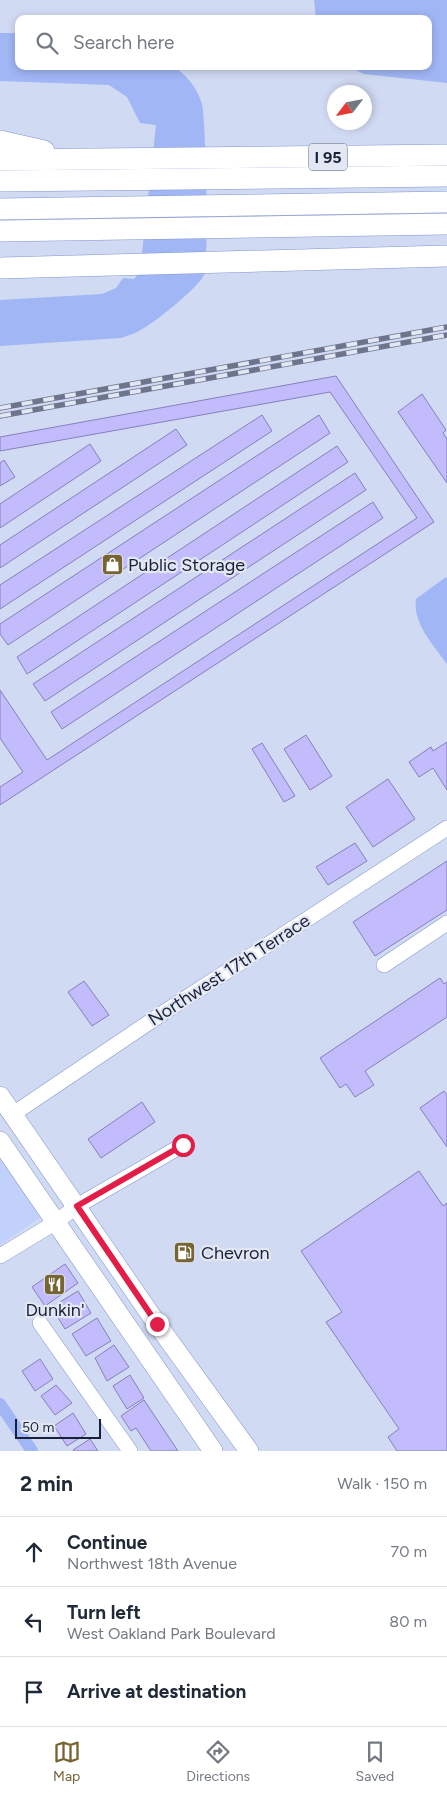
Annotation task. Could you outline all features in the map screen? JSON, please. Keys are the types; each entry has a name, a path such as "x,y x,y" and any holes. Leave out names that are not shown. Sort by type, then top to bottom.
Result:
{"highway":[{"path":"0,142 84,159"},
{"name":"I 95","path":"0,160 84,159 152,168 210,168 447,155"},
{"path":"0,181 152,168"},
{"path":"210,168 447,176"},
{"path":"0,232 153,218 211,217 447,202"},
{"path":"0,209 153,218"},
{"path":"211,217 447,224"},
{"path":"0,268 447,256"}],"main road":[{"path":"0,1096 6,1116 77,1206 157,1324 248,1451"},
{"path":"0,1141 213,1451"}],"street":[{"name":"Northwest 17th Terrace","path":"6,1116 447,828"},
{"path":"384,965 447,923"},
{"path":"0,1256 56,1222 77,1206 183,1145"},
{"path":"40,1323 130,1451"}],"shaded area":[{"path":"314,0 447,0 447,83 364,74 356,70 432,70 432,15 316,15"},
{"path":"0,33 15,33 15,70 179,70 191,82 200,98 206,162 207,221 204,275 193,289 173,307 133,334 121,338 0,346 0,300 102,294 116,288 123,278 134,279 140,272 156,125 140,123 127,97 109,85 0,81"},
{"path":"446,577 447,664 425,633 417,616 416,608 416,599"},
{"path":"0,1157 41,1217 0,1245"}],"building":[{"path":"336,376 434,522 0,805 0,787 23,772 0,738 0,690 47,760 417,518 330,392 0,451 0,437"},
{"path":"422,394 446,430 443,433 447,439 447,483 398,412"},
{"path":"262,415 272,431 0,609 0,585"},
{"path":"319,415 330,433 8,645 0,634 0,624"},
{"path":"176,429 187,445 0,568 0,545"},
{"path":"90,444 101,461 0,528 0,504"},
{"path":"337,446 348,462 27,674 17,657"},
{"path":"4,460 15,477 0,486 0,463"},
{"path":"355,473 366,490 45,701 33,684"},
{"path":"373,502 383,518 62,729 51,712"},
{"path":"306,735 332,776 310,790 284,749"},
{"path":"447,742 447,790 433,768 419,777 409,762 431,747 433,751"},
{"path":"262,743 295,796 284,802 252,749"},
{"path":"388,779 415,819 373,847 346,807"},
{"path":"355,843 367,861 328,885 316,867"},
{"path":"447,861 447,910 375,956 353,922"},
{"path":"440,978 444,984 447,982 447,1017 365,1071 374,1085 355,1097 346,1084 340,1088 320,1058"},
{"path":"84,981 109,1015 92,1026 68,992"},
{"path":"444,1091 447,1095 447,1147 420,1108"},
{"path":"142,1102 155,1122 101,1158 88,1139"},
{"path":"419,1171 443,1206 447,1203 447,1451 397,1451 388,1437 399,1429 326,1322 342,1312 301,1251"},
{"name":"Dunkin'","path":"65,1264 78,1283 45,1306 32,1287"},
{"path":"78,1291 91,1313 65,1329 57,1316 66,1311 60,1302"},
{"path":"97,1318 111,1341 86,1356 72,1334"},
{"path":"114,1345 129,1367 107,1381 95,1358"},
{"path":"40,1359 53,1379 35,1391 22,1371"},
{"path":"130,1375 144,1398 127,1409 113,1386"},
{"path":"56,1385 72,1403 55,1415 41,1396"},
{"path":"144,1400 178,1451 151,1451 136,1428 131,1431 121,1416"},
{"path":"73,1413 86,1434 67,1446 54,1426"},
{"path":"90,1439 98,1451 73,1450"}],"waterway":[{"path":"0,1404 32,1451"}],"railway":[{"path":"0,408 447,327"},
{"path":"0,416 447,335"}],"place":[{"name":"Public Storage","path":"112,565"},
{"name":"Chevron","path":"185,1253"},
{"name":"Dunkin'","path":"55,1285"}],"route":[{"path":"157,1324 77,1206 183,1145"}]}
